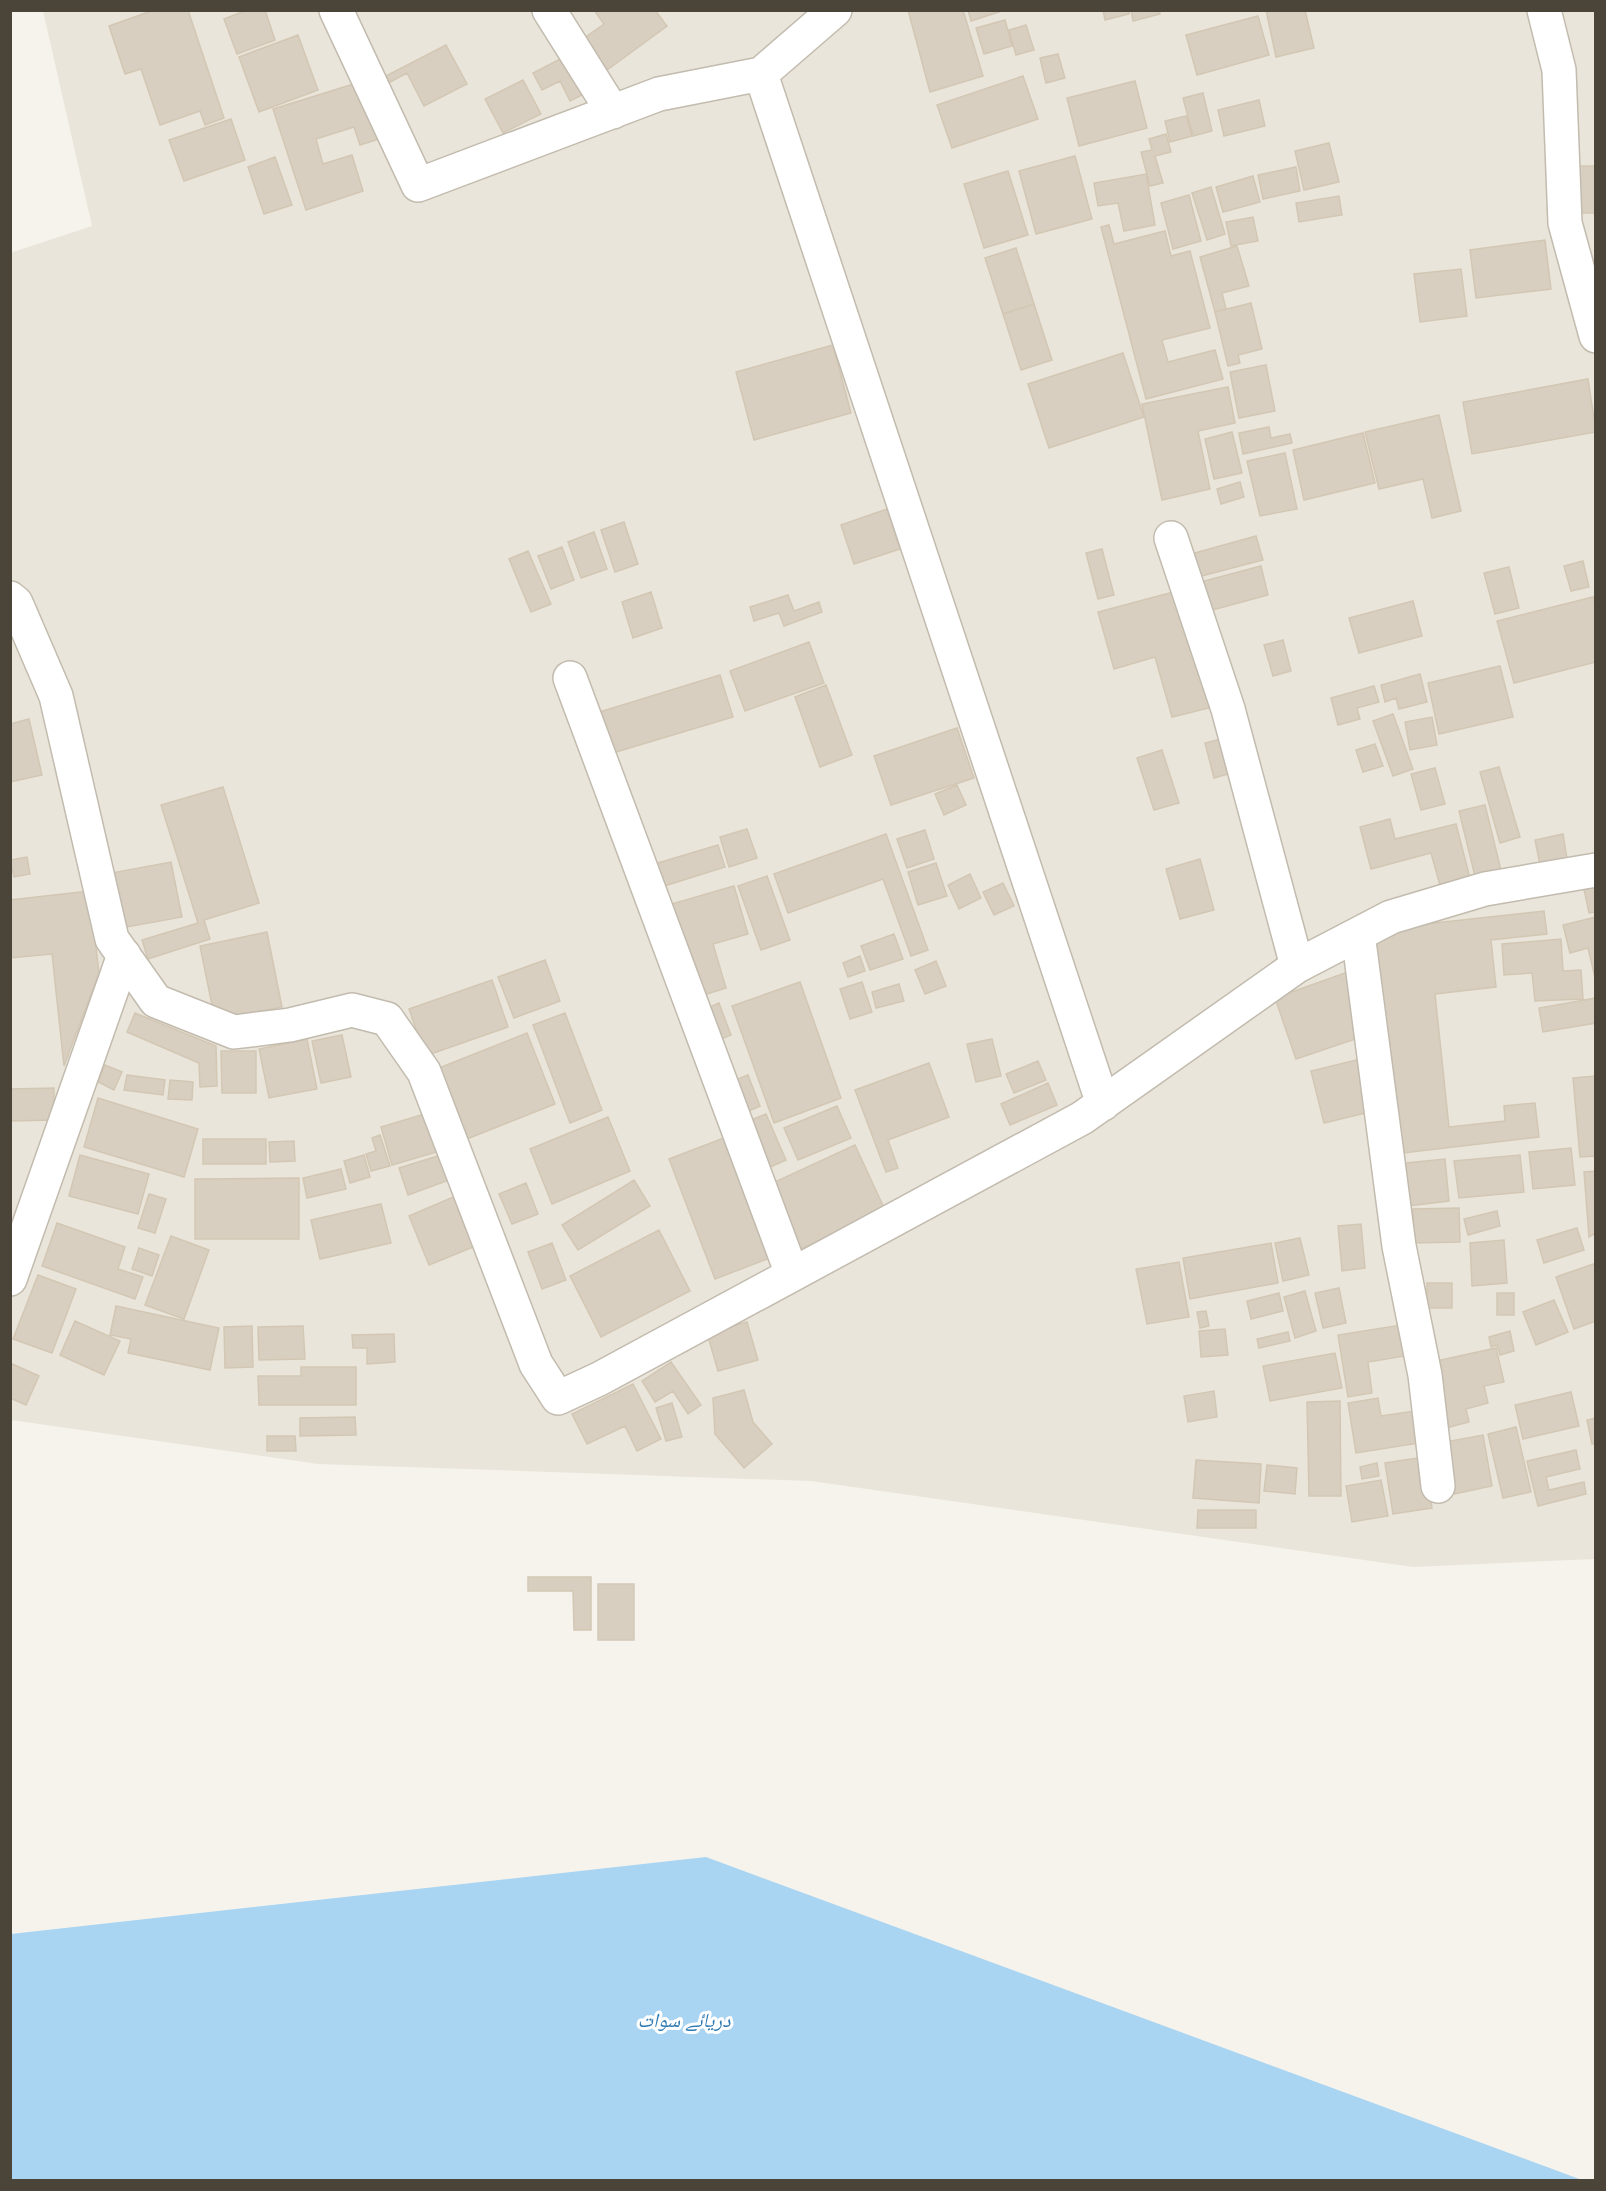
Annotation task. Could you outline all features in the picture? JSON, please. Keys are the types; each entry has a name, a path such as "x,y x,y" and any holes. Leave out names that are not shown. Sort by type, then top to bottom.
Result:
{"street":[{"path":"336,10 418,185 659,94 761,74 835,10"},
{"path":"549,10 613,112"},
{"path":"1544,10 1559,70 1565,223 1596,336"},
{"path":"761,74 1102,1104"},
{"path":"1171,538 1228,710 1297,966"},
{"path":"10,598 15,603 56,696 112,939 156,1001 234,1032 290,1025 352,1010 387,1019 424,1072 536,1364 558,1398 599,1379 1082,1118 1297,966 1391,917 1485,889 1596,870"},
{"path":"570,678 792,1274"},
{"path":"1359,934 1399,1246 1425,1375 1438,1486"},
{"path":"10,1279 124,955"}],"shaded area":[{"path":"43,11 1595,11 1595,1559 1413,1567 811,1481 318,1464 11,1420 10,253 92,226"}],"water":[{"name":"دریائے سوات","path":"706,1857 1582,2180 11,2180 11,1934"}],"building":[{"path":"154,10 188,10 224,118 205,125 200,111 160,125 141,69 125,74 109,26"},
{"path":"247,10 265,10 275,40 237,54 224,19"},
{"path":"594,10 655,10 667,26 603,73 580,41 604,24"},
{"path":"908,10 963,10 983,76 930,92"},
{"path":"968,10 1005,10 971,21"},
{"path":"1103,10 1129,10 1129,14 1105,20"},
{"path":"1131,10 1159,10 1160,14 1133,21"},
{"path":"1266,10 1305,10 1314,48 1276,57"},
{"path":"1258,16 1269,55 1197,75 1186,35"},
{"path":"1005,20 1012,46 984,54 976,28"},
{"path":"1026,25 1034,50 1016,55 1009,30"},
{"path":"298,35 318,90 259,112 239,57"},
{"path":"446,45 467,84 424,106 407,73 379,88 376,81"},
{"path":"1058,54 1065,78 1046,83 1040,58"},
{"path":"564,57 584,94 570,101 560,81 542,90 533,73"},
{"path":"1023,76 1038,119 952,148 937,105"},
{"path":"523,80 541,114 503,133 485,99"},
{"path":"1135,81 1147,128 1079,146 1067,98"},
{"path":"360,82 379,139 360,145 354,127 316,139 323,164 352,155 363,191 306,210 273,109"},
{"path":"1203,93 1212,131 1193,136 1183,98"},
{"path":"1259,100 1265,126 1224,136 1218,110"},
{"path":"1186,116 1192,136 1170,142 1165,121"},
{"path":"231,119 245,160 184,181 169,140"},
{"path":"1166,134 1171,152 1155,156 1163,183 1150,186 1141,152 1152,150 1149,139"},
{"path":"1329,143 1339,182 1304,190 1295,151"},
{"path":"1075,156 1092,219 1036,234 1019,171"},
{"path":"275,157 292,205 264,214 248,167"},
{"path":"1577,166 1596,166 1596,213 1579,213"},
{"path":"1296,167 1300,191 1263,199 1258,175"},
{"path":"1008,171 1028,235 984,248 964,184"},
{"path":"1146,174 1155,225 1124,231 1118,203 1098,206 1094,183"},
{"path":"1253,176 1260,202 1223,212 1216,187"},
{"path":"1211,187 1225,234 1207,240 1192,193"},
{"path":"1189,195 1201,241 1173,249 1161,203"},
{"path":"1339,196 1342,215 1299,222 1296,203"},
{"path":"1253,217 1258,241 1231,246 1226,222"},
{"path":"1109,225 1114,244 1165,231 1171,256 1190,251 1210,328 1162,340 1168,362 1215,350 1223,379 1146,399 1101,227"},
{"path":"1545,240 1551,289 1476,298 1470,250"},
{"path":"1237,246 1249,286 1222,293 1226,309 1215,312 1200,257"},
{"path":"1016,248 1034,304 1003,314 985,258"},
{"path":"1461,269 1467,316 1420,322 1414,274"},
{"path":"1251,303 1262,349 1238,355 1240,363 1228,366 1215,312"},
{"path":"1034,304 1052,360 1021,370 1003,314"},
{"path":"833,345 851,413 754,440 736,372"},
{"path":"1123,353 1144,417 1049,448 1028,384"},
{"path":"1266,365 1275,411 1239,418 1230,372"},
{"path":"1588,379 1596,432 1472,454 1463,402"},
{"path":"1228,387 1235,423 1198,431 1210,489 1162,500 1142,404"},
{"path":"1439,415 1461,511 1432,518 1423,479 1379,489 1365,432"},
{"path":"1269,427 1271,438 1290,434 1292,443 1243,454 1239,433"},
{"path":"1232,432 1242,473 1214,479 1205,439"},
{"path":"1363,433 1375,483 1304,500 1293,450"},
{"path":"1285,453 1297,509 1260,516 1247,461"},
{"path":"1240,482 1244,497 1221,504 1217,489"},
{"path":"887,509 900,549 854,564 841,525"},
{"path":"624,522 638,564 615,572 601,530"},
{"path":"594,532 607,569 581,578 568,542"},
{"path":"1256,536 1263,560 1190,579 1184,556"},
{"path":"562,547 574,580 551,589 538,556"},
{"path":"1102,549 1114,595 1098,599 1086,553"},
{"path":"528,551 551,604 531,612 509,559"},
{"path":"1583,561 1589,587 1571,591 1564,566"},
{"path":"1261,566 1268,595 1201,613 1193,584"},
{"path":"1509,567 1519,608 1495,614 1484,573"},
{"path":"1181,590 1213,707 1172,717 1155,657 1114,669 1098,612"},
{"path":"651,592 662,628 633,638 622,602"},
{"path":"788,595 794,611 819,602 822,612 784,626 779,613 754,621 750,607"},
{"path":"1593,597 1596,607 1596,662 1514,683 1497,621"},
{"path":"1413,601 1422,636 1359,653 1349,618"},
{"path":"1283,640 1291,671 1273,676 1264,645"},
{"path":"809,642 824,683 745,711 730,671"},
{"path":"1500,666 1513,717 1439,734 1428,683"},
{"path":"1420,674 1427,702 1399,709 1396,698 1385,702 1381,685"},
{"path":"720,675 733,717 606,755 593,714"},
{"path":"826,685 852,755 820,767 795,697"},
{"path":"1374,686 1379,702 1357,708 1360,719 1338,725 1331,698"},
{"path":"1393,714 1413,769 1393,776 1373,721"},
{"path":"1432,717 1437,745 1410,750 1405,722"},
{"path":"29,719 42,775 10,782 10,724"},
{"path":"957,728 974,778 891,805 874,756"},
{"path":"1225,738 1235,772 1214,778 1205,743"},
{"path":"1375,744 1383,766 1363,772 1356,750"},
{"path":"1162,750 1179,803 1154,810 1137,758"},
{"path":"1499,767 1520,837 1500,843 1480,772"},
{"path":"1435,768 1445,804 1421,810 1411,774"},
{"path":"957,785 966,805 944,815 935,794"},
{"path":"223,787 259,903 204,920 210,939 148,959 142,940 198,923 161,805"},
{"path":"1485,805 1501,870 1475,876 1459,811"},
{"path":"1390,819 1395,839 1456,824 1471,882 1441,889 1431,853 1371,869 1360,827"},
{"path":"747,829 757,858 729,867 720,837"},
{"path":"925,830 934,859 907,868 897,839"},
{"path":"886,834 928,950 911,956 883,879 788,913 774,874"},
{"path":"1563,834 1568,865 1541,870 1535,840"},
{"path":"718,845 725,867 658,888 651,865"},
{"path":"27,857 30,874 14,877 10,860"},
{"path":"1200,859 1214,910 1180,919 1166,869"},
{"path":"171,862 182,917 116,929 106,874"},
{"path":"936,863 947,896 918,905 908,872"},
{"path":"970,874 981,898 959,909 948,885"},
{"path":"767,876 790,940 761,950 738,886"},
{"path":"1003,883 1014,906 994,915 983,892"},
{"path":"734,886 748,934 713,944 726,988 691,999 665,906"},
{"path":"1596,887 1596,912 1589,913 1584,889"},
{"path":"89,891 99,973 64,1066 52,954 10,958 10,900"},
{"path":"1544,911 1547,934 1491,940 1496,987 1435,994 1449,1127 1505,1121 1504,1106 1535,1103 1539,1137 1395,1154 1370,930"},
{"path":"1596,917 1596,982 1588,948 1570,953 1563,925"},
{"path":"267,932 282,1007 215,1020 200,946"},
{"path":"894,934 903,959 870,970 861,946"},
{"path":"1561,939 1563,971 1581,970 1583,999 1535,1001 1532,973 1504,975 1502,944"},
{"path":"860,956 865,971 848,977 843,963"},
{"path":"545,960 560,1001 514,1018 498,977"},
{"path":"936,961 946,986 925,994 915,970"},
{"path":"1345,973 1367,1035 1296,1059 1275,998"},
{"path":"492,980 508,1027 425,1056 409,1009"},
{"path":"800,982 841,1098 774,1123 732,1006"},
{"path":"862,982 872,1012 850,1019 840,989"},
{"path":"899,984 904,1001 876,1008 872,992"},
{"path":"1596,998 1596,1023 1543,1032 1539,1008"},
{"path":"719,1003 731,1035 714,1042 701,1011"},
{"path":"135,1013 216,1046 217,1086 200,1087 199,1063 127,1032"},
{"path":"565,1013 602,1110 570,1123 533,1025"},
{"path":"527,1033 555,1104 467,1139 439,1068"},
{"path":"342,1035 351,1077 321,1083 312,1041"},
{"path":"307,1039 317,1089 269,1098 259,1049"},
{"path":"992,1039 1001,1076 976,1082 967,1044"},
{"path":"221,1051 256,1051 256,1093 222,1093"},
{"path":"1365,1058 1378,1110 1324,1123 1311,1071"},
{"path":"1038,1061 1046,1080 1014,1093 1006,1074"},
{"path":"929,1063 949,1117 888,1140 898,1168 886,1172 855,1090"},
{"path":"105,1065 122,1072 114,1090 98,1082"},
{"path":"127,1075 165,1080 163,1095 124,1090"},
{"path":"748,1075 760,1106 740,1115 728,1083"},
{"path":"1596,1076 1596,1156 1580,1157 1573,1078"},
{"path":"170,1080 193,1082 192,1100 168,1099"},
{"path":"1048,1083 1057,1105 1010,1125 1001,1104"},
{"path":"54,1088 54,1120 10,1121 10,1089"},
{"path":"98,1098 198,1129 184,1177 84,1147"},
{"path":"837,1106 851,1138 798,1160 784,1128"},
{"path":"428,1113 440,1151 392,1165 381,1127"},
{"path":"766,1114 786,1160 761,1171 741,1124"},
{"path":"608,1117 630,1171 552,1204 530,1149"},
{"path":"380,1135 390,1166 371,1171 366,1154 376,1151 372,1138"},
{"path":"729,1136 775,1256 715,1279 669,1159"},
{"path":"203,1139 266,1139 266,1164 203,1164"},
{"path":"294,1141 295,1161 270,1162 269,1142"},
{"path":"855,1145 885,1210 796,1251 766,1186"},
{"path":"1571,1148 1575,1185 1533,1189 1529,1152"},
{"path":"80,1155 149,1174 138,1214 69,1196"},
{"path":"364,1155 370,1177 350,1183 344,1161"},
{"path":"441,1155 449,1180 408,1195 399,1168"},
{"path":"1520,1155 1524,1192 1459,1198 1454,1161"},
{"path":"1445,1159 1449,1201 1400,1207 1396,1164"},
{"path":"341,1169 346,1189 307,1198 303,1178"},
{"path":"1596,1171 1596,1233 1589,1237 1584,1172"},
{"path":"299,1178 299,1239 195,1239 195,1179"},
{"path":"634,1180 650,1206 578,1250 562,1225"},
{"path":"526,1183 538,1214 512,1224 499,1194"},
{"path":"149,1194 166,1199 155,1233 138,1228"},
{"path":"458,1195 478,1245 429,1265 409,1216"},
{"path":"381,1204 391,1243 320,1259 311,1220"},
{"path":"1459,1208 1460,1242 1414,1243 1413,1209"},
{"path":"1497,1211 1500,1226 1468,1235 1464,1219"},
{"path":"57,1223 125,1247 118,1269 143,1277 135,1299 42,1266"},
{"path":"1361,1224 1365,1268 1342,1271 1338,1226"},
{"path":"1577,1228 1584,1250 1544,1263 1537,1240"},
{"path":"659,1230 690,1291 601,1337 570,1276"},
{"path":"171,1236 209,1250 184,1319 145,1305"},
{"path":"1300,1238 1309,1275 1283,1281 1275,1243"},
{"path":"1504,1240 1507,1283 1472,1286 1470,1243"},
{"path":"552,1243 566,1280 542,1289 528,1252"},
{"path":"1271,1243 1278,1283 1190,1299 1183,1258"},
{"path":"139,1248 159,1255 152,1276 132,1269"},
{"path":"1179,1262 1189,1317 1147,1324 1136,1269"},
{"path":"1596,1263 1596,1321 1574,1329 1556,1277"},
{"path":"38,1275 76,1289 52,1353 13,1339"},
{"path":"1427,1283 1452,1283 1452,1308 1427,1308"},
{"path":"1339,1288 1346,1323 1323,1328 1315,1293"},
{"path":"1305,1291 1316,1331 1295,1338 1284,1297"},
{"path":"1279,1293 1283,1311 1251,1319 1247,1301"},
{"path":"1497,1293 1514,1293 1514,1315 1497,1315"},
{"path":"1554,1300 1568,1332 1536,1345 1523,1312"},
{"path":"116,1306 219,1328 210,1370 128,1353 131,1339 110,1335"},
{"path":"1206,1311 1209,1326 1200,1328 1197,1312"},
{"path":"75,1321 120,1341 104,1375 60,1355"},
{"path":"747,1322 758,1360 718,1371 707,1333"},
{"path":"1407,1324 1411,1355 1368,1362 1372,1393 1348,1397 1338,1335"},
{"path":"252,1326 253,1367 225,1368 224,1327"},
{"path":"303,1326 305,1359 259,1360 258,1327"},
{"path":"1225,1329 1228,1355 1201,1357 1199,1331"},
{"path":"1510,1331 1514,1351 1500,1355 1497,1345 1491,1347 1489,1337"},
{"path":"1288,1332 1290,1341 1259,1348 1257,1339"},
{"path":"394,1334 395,1362 367,1364 367,1348 353,1348 352,1335"},
{"path":"1496,1348 1504,1382 1484,1386 1488,1403 1466,1409 1469,1422 1442,1429 1427,1363"},
{"path":"1335,1353 1342,1388 1270,1401 1263,1366"},
{"path":"671,1362 701,1405 688,1414 673,1391 655,1402 642,1381"},
{"path":"10,1363 39,1376 26,1405 10,1398"},
{"path":"301,1367 356,1367 356,1405 259,1405 258,1376 301,1376"},
{"path":"633,1384 661,1439 637,1451 625,1426 587,1444 572,1414"},
{"path":"744,1390 753,1422 772,1444 744,1468 715,1434 713,1398"},
{"path":"1214,1391 1217,1417 1188,1422 1184,1396"},
{"path":"1571,1392 1579,1426 1523,1439 1515,1405"},
{"path":"1378,1398 1381,1416 1421,1410 1426,1442 1356,1453 1348,1403"},
{"path":"1340,1401 1341,1496 1309,1496 1307,1402"},
{"path":"672,1403 682,1437 666,1441 656,1408"},
{"path":"355,1417 356,1435 300,1436 300,1418"},
{"path":"1596,1418 1596,1443 1592,1444 1587,1420"},
{"path":"1516,1427 1531,1492 1503,1498 1488,1434"},
{"path":"1483,1435 1492,1486 1454,1494 1445,1442"},
{"path":"267,1436 295,1436 296,1451 267,1451"},
{"path":"1576,1450 1580,1469 1546,1477 1549,1490 1584,1482 1586,1494 1538,1506 1527,1461"},
{"path":"1424,1457 1432,1508 1393,1514 1385,1463"},
{"path":"1196,1460 1261,1464 1259,1503 1193,1498"},
{"path":"1377,1463 1379,1476 1362,1479 1360,1467"},
{"path":"1267,1465 1297,1468 1295,1494 1264,1491"},
{"path":"1381,1480 1388,1516 1352,1522 1346,1486"},
{"path":"1198,1510 1256,1510 1256,1528 1197,1528"},
{"path":"528,1577 591,1577 591,1630 574,1630 573,1591 528,1591"},
{"path":"598,1584 634,1584 634,1640 598,1640"}]}
